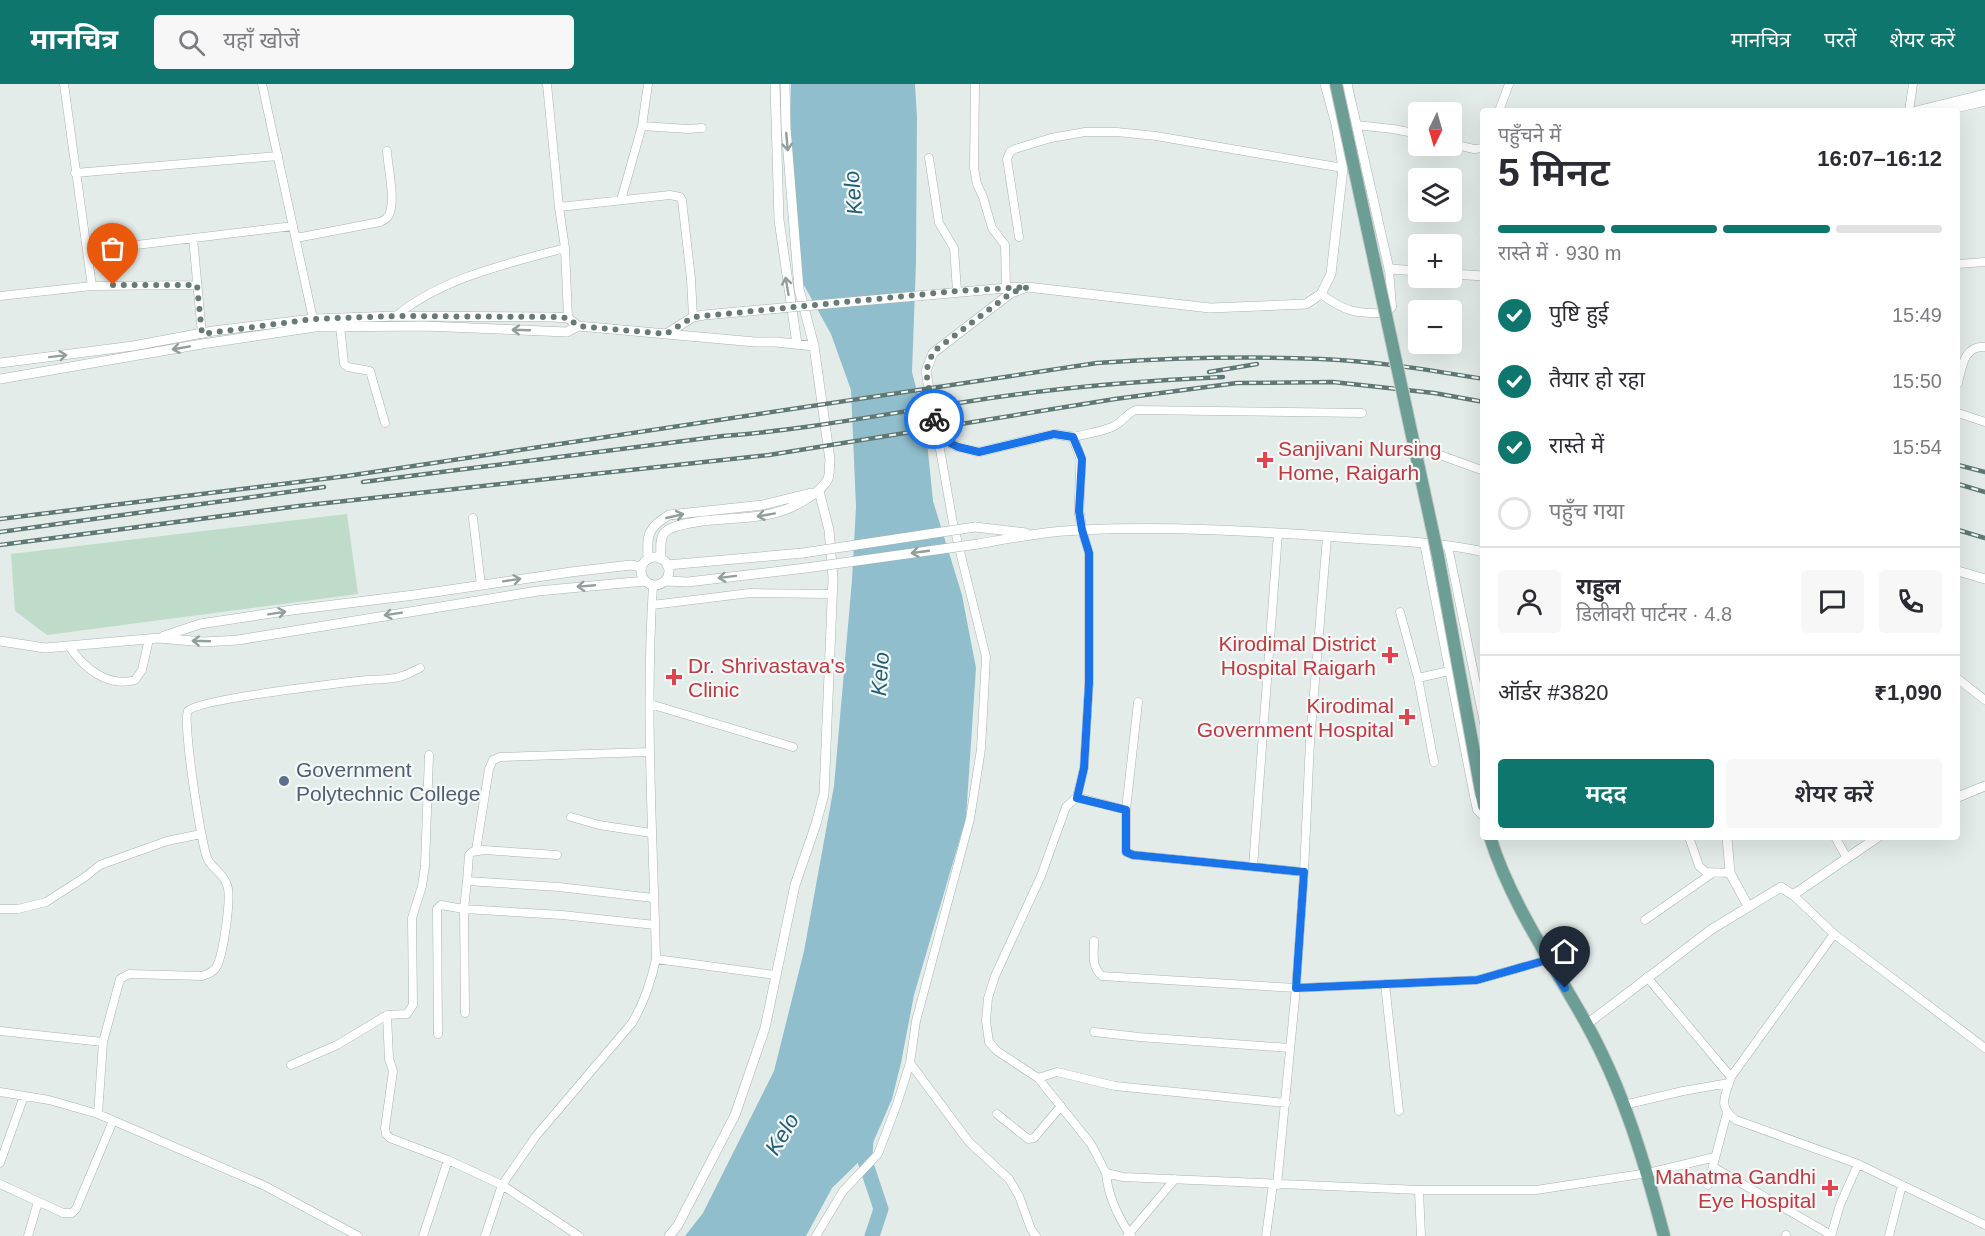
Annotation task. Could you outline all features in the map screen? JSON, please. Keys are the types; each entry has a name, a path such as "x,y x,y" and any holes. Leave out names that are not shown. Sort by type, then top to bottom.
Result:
{"main road":[{"path":"1336,84 1437,547 1480,784"},
{"path":"1491,840 1504,874 1547,960 1587,1024 1624,1105 1648,1173 1664,1236"}],"street":[{"path":"64,84 92,286"},
{"path":"262,84 313,319"},
{"path":"547,84 565,248 568,318"},
{"path":"621,200 642,126 648,84"},
{"path":"775,84 779,220 797,344"},
{"path":"665,581 669,572 664,562 661,543 664,533 672,528 709,520 752,518 781,513 794,508 819,491 828,479 830,460 814,346 799,288 786,128 785,84"},
{"path":"975,84 974,168 992,228 1005,245 1006,288"},
{"path":"666,334 693,317 704,315 1006,288 1028,287 1210,308 1306,304 1321,294 1331,274 1343,168 1336,124 1325,84"},
{"path":"1321,294 1340,308 1387,313 1392,307 1389,268 1347,84"},
{"path":"1500,108 1509,84"},
{"path":"1909,108 1913,84"},
{"path":"1928,108 1985,94"},
{"path":"1956,108 1985,101"},
{"path":"1356,125 1408,132"},
{"path":"642,126 702,128"},
{"path":"1019,237 1007,159 1010,152 1015,149 1052,138 1085,132 1156,136 1343,168"},
{"path":"1462,147 1474,150 1480,149"},
{"path":"296,238 380,222 387,218 391,203 387,151"},
{"path":"75,173 278,156"},
{"path":"928,158 939,223 954,248 957,291"},
{"path":"559,207 670,195 680,197 691,279 693,317"},
{"path":"87,251 293,226"},
{"path":"193,238 202,334"},
{"path":"396,316 412,303 463,278 565,248"},
{"path":"1960,264 1985,262"},
{"path":"1389,268 1408,270"},
{"path":"1462,275 1480,276"},
{"path":"0,296 92,286 197,285"},
{"path":"816,1236 843,1191 878,1154 910,1063 916,1021 970,819 981,749 986,657 957,544 926,371 933,352 1011,293 1028,287"},
{"path":"0,363 313,319 396,316 568,318 578,326 814,346"},
{"path":"340,326 345,364 348,367 370,371 385,423"},
{"path":"0,379 315,327 424,326 567,332 578,326"},
{"path":"1960,374 1969,351 1985,347"},
{"path":"935,426 946,441 958,447 979,452 1054,434 1073,437 1114,426 1131,411 1136,410 1362,413"},
{"path":"1960,414 1985,422"},
{"path":"1073,437 1082,459 1079,511 1089,553 1089,683 1084,768 1077,798 1066,807 1041,876 994,976 988,998 986,1021 989,1042 997,1051 1038,1078 1091,1144 1106,1173 1107,1187 1129,1235 1175,1179"},
{"path":"1429,451 1480,470"},
{"path":"484,1236 502,1185 536,1136 632,1023 642,1007 652,979 656,959 649,752 649,646 652,605 649,583 641,574 641,567 648,559 649,532 656,523 669,515 763,505 819,491"},
{"path":"669,1236 678,1226 735,1115 765,1028 795,885 824,794 833,578 829,530 819,491"},
{"path":"473,518 481,585"},
{"path":"648,559 664,562 803,553 975,527 1036,534"},
{"path":"1,639 45,648 154,638 204,642 238,640 538,591 659,584 665,581 688,582 806,568 1036,534 1082,530 1278,533 1424,543 1480,551"},
{"path":"1253,867 1278,533"},
{"path":"1266,1236 1286,1104 1304,872 1310,741 1327,537"},
{"path":"1424,543 1474,796 1480,812"},
{"path":"1448,546 1480,703"},
{"path":"154,638 200,624 571,572 631,565 641,567"},
{"path":"1960,572 1985,579"},
{"path":"652,605 750,593 832,594"},
{"path":"1400,612 1418,678 1434,762"},
{"path":"69,646 78,659 92,672 105,679 130,682 139,676 154,638"},
{"path":"98,1114 103,1042 120,979 129,974 202,976 212,973 217,966 226,927 229,897 227,885 209,861 201,834 189,754 186,716 189,710 198,705 252,696 398,678 420,668"},
{"path":"1418,678 1449,671"},
{"path":"1960,681 1985,700"},
{"path":"1138,702 1126,810 1126,852 1304,872"},
{"path":"650,704 793,747"},
{"path":"476,850 487,777 493,760 500,757 649,752"},
{"path":"291,1065 337,1045 387,1015 407,1014 413,1005 412,918 422,886 425,866 429,755"},
{"path":"1960,796 1985,786"},
{"path":"1077,798 1126,810"},
{"path":"571,817 599,825 651,833"},
{"path":"0,909 18,909 46,903 100,865 167,841 201,834"},
{"path":"1690,840 1699,866 1706,872 1730,873"},
{"path":"1727,840 1730,873 1748,906"},
{"path":"1837,840 1847,858"},
{"path":"1794,895 1874,840"},
{"path":"465,1013 464,909 470,855 476,850 558,855"},
{"path":"1645,920 1712,874"},
{"path":"467,882 559,887 653,898"},
{"path":"1587,1024 1712,929 1781,887 1794,895 1834,934 1985,1048"},
{"path":"438,1034 437,909 441,905 464,909 562,915 655,925"},
{"path":"1834,934 1730,1080 1723,1102 1727,1113 1736,1120 1858,1164 1985,1225"},
{"path":"1095,941 1094,965 1102,976 1296,988 1477,980 1547,960"},
{"path":"656,959 775,975"},
{"path":"1647,977 1730,1080"},
{"path":"1385,984 1400,1111"},
{"path":"387,1015 388,1059 393,1071 386,1134 390,1138 448,1160 502,1185 579,1236"},
{"path":"0,1031 103,1042"},
{"path":"1094,1032 1290,1048"},
{"path":"910,1063 969,1142 1009,1179 1036,1236"},
{"path":"1038,1078 1057,1072 1115,1086 1286,1104"},
{"path":"1624,1105 1730,1080"},
{"path":"0,1092 50,1100 98,1114 265,1186 358,1236"},
{"path":"0,1163 24,1096"},
{"path":"997,1114 1028,1139 1034,1138 1061,1106"},
{"path":"1708,1185 1727,1113"},
{"path":"0,1184 63,1213 72,1213 76,1209 113,1122"},
{"path":"1106,1173 1123,1177 1419,1190 1536,1190 1648,1173 1715,1157"},
{"path":"423,1236 448,1160"},
{"path":"1713,1167 1831,1236 1840,1205 1858,1164"},
{"path":"1889,1236 1902,1185"},
{"path":"1419,1190 1421,1236"},
{"path":"28,1236 38,1202"}],"green space":[{"path":"347,514 358,594 47,635 15,611 11,554"}],"water":[{"name":"Kelo","path":"791,84 915,84 917,118 916,262 912,372 925,422 933,501 962,595 976,668 966,818 914,995 892,1099 869,1152 832,1188 806,1236 685,1236 703,1213 774,1071 804,951 834,786 856,507 851,390 831,334 800,278 789,170"}],"waterway":[{"path":"866,1135 865,1161 881,1209 872,1236"}],"railway":[{"path":"0,519 347,476 1097,363 1209,358 1321,359 1382,364 1480,378"},
{"path":"1209,372 1257,364"},
{"path":"363,482 784,430 1061,389 1223,377"},
{"path":"0,545 299,506 769,455 1115,399 1237,383 1333,382 1434,393 1480,401"},
{"path":"1960,466 1985,472"},
{"path":"1960,485 1985,492"},
{"path":"0,532 324,487"},
{"path":"1960,531 1985,538"}],"way so far":[{"path":"113,285 197,285 202,334 313,319 396,316 553,317 568,318 578,326 666,334 693,317 957,291 1028,287 1011,293 933,352 926,371 934,419"}],"place":[{"name":"Sanjivani Nursing Home, Raigarh","path":"1265,460"},
{"name":"Kirodimal District Hospital Raigarh","path":"1390,655"},
{"name":"Dr. Shrivastava's Clinic","path":"674,677"},
{"name":"Kirodimal Government Hospital","path":"1407,717"},
{"name":"Government Polytechnic College","path":"284,781"},
{"name":"Mahatma Gandhi Eye Hospital","path":"1830,1188"}],"route":[{"path":"934,419 935,426 946,441 958,447 979,452 1054,434 1073,437 1082,459 1079,511 1089,553 1089,683 1084,768 1077,798 1126,810 1126,852 1133,855 1304,872 1296,988 1477,980 1547,960 1565,988"}]}
